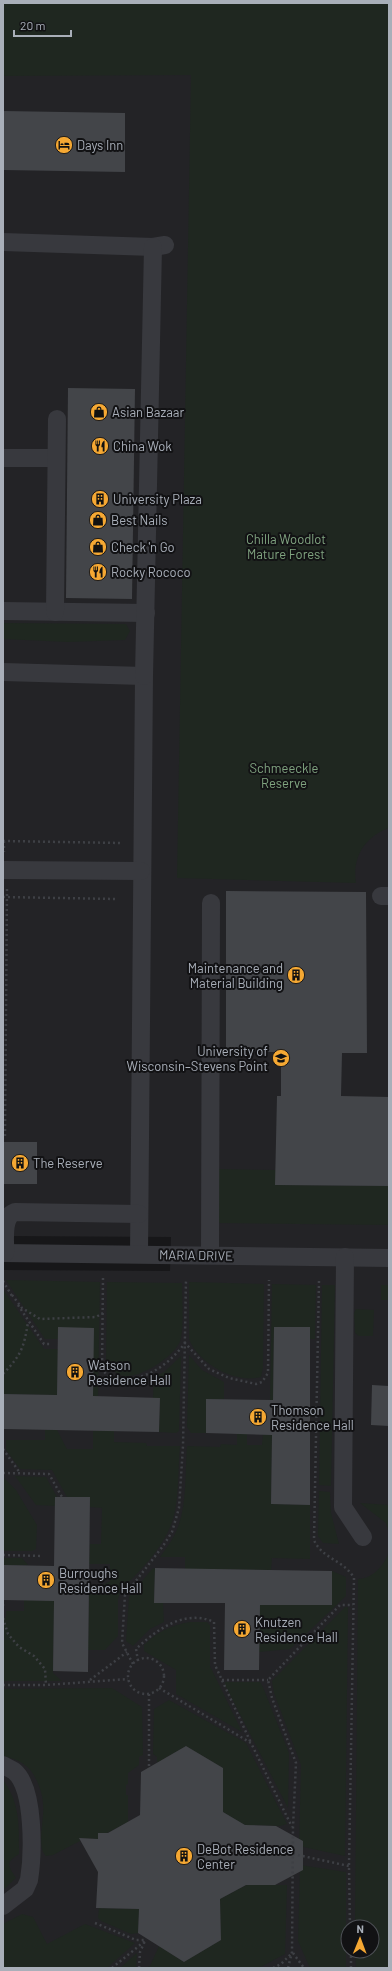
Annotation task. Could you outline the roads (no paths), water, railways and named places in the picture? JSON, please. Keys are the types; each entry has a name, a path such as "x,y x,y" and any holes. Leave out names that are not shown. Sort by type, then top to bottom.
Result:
{"street":[{"path":"3,242 159,246 144,676 139,1254"},
{"path":"55,607 57,419"},
{"path":"3,458 56,458"},
{"path":"3,611 55,607 146,608"},
{"path":"3,672 144,676"},
{"path":"4,870 142,871"},
{"path":"210,1255 211,903"},
{"path":"4,1253 6,1220 15,1212 139,1214"},
{"name":"MARIA DRIVE","path":"4,1253 389,1258"},
{"path":"345,1257 344,1507 363,1537"},
{"path":"3,1765 14,1771 21,1779 29,1805 30,1861 29,1880 25,1889 3,1906"}],"place":[{"name":"Days Inn","path":"64,145"},
{"name":"Asian Bazaar","path":"99,412"},
{"name":"China Wok","path":"100,446"},
{"name":"University Plaza","path":"100,499"},
{"name":"Best Nails","path":"98,520"},
{"name":"Check 'n Go","path":"98,547"},
{"name":"Rocky Rococo","path":"98,572"},
{"name":"Maintenance and Material Building","path":"296,975"},
{"name":"University of Wisconsin–Stevens Point","path":"281,1058"},
{"name":"The Reserve","path":"20,1163"},
{"name":"Watson Residence Hall","path":"75,1372"},
{"name":"Thomson Residence Hall","path":"258,1417"},
{"name":"Burroughs Residence Hall","path":"46,1580"},
{"name":"Knutzen Residence Hall","path":"242,1629"},
{"name":"DeBot Residence Center","path":"184,1856"}],"park label":[{"name":"Chilla Woodlot Mature Forest","path":"286,546"},
{"name":"Schmeeckle Reserve","path":"284,776"}]}
